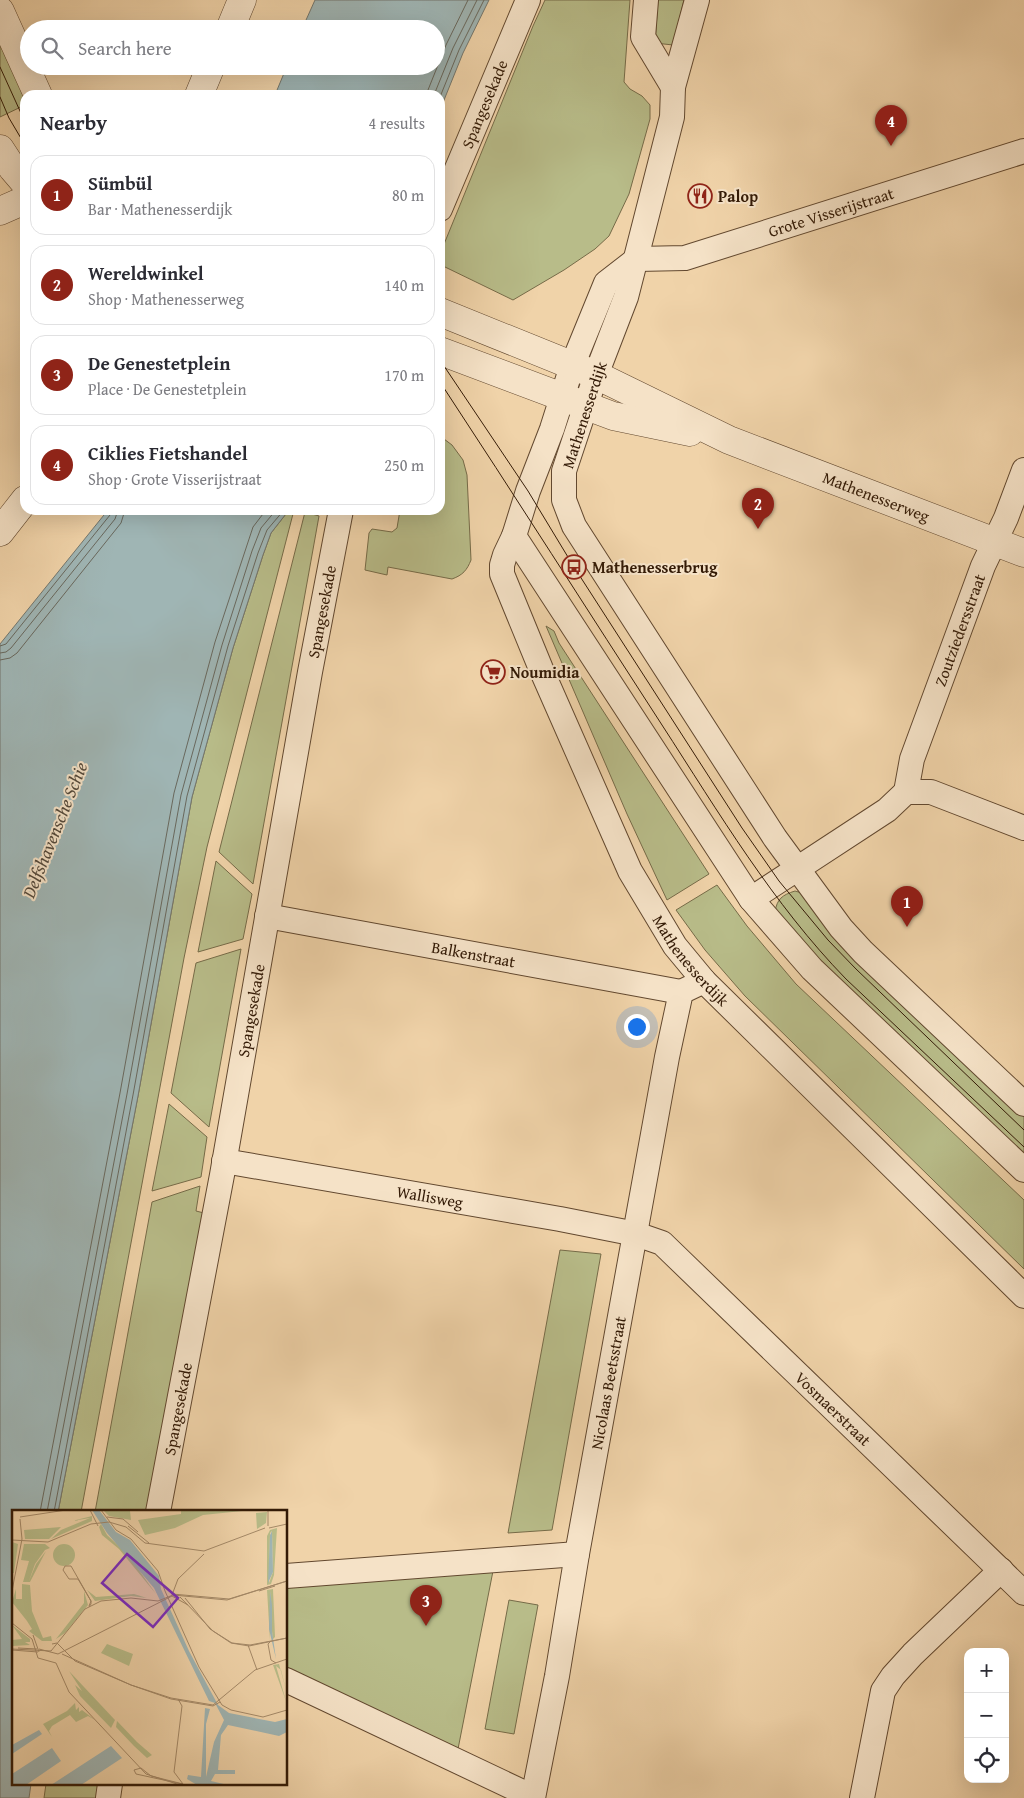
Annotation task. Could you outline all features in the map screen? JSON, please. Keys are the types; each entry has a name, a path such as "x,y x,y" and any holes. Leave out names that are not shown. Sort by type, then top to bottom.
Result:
{"street":[{"path":"234,20 242,0"},
{"name":"Spangesekade","path":"445,197 528,0"},
{"path":"646,0 643,38 673,87"},
{"name":"Mathenesserdijk","path":"697,0 673,87 672,117 626,297 584,370 574,400 564,471 564,500 574,526 796,869 862,952 1024,1104"},
{"path":"0,11 20,55"},
{"path":"29,75 36,90"},
{"path":"201,90 207,75"},
{"path":"219,90 220,75"},
{"path":"0,149 19,183 0,211"},
{"name":"Grote Visserijstraat","path":"637,259 685,258 1024,151"},
{"name":"Mathenesserweg","path":"445,313 584,370 729,440 1024,553"},
{"name":"Mathenesserweg","path":"445,353 613,416 729,440"},
{"name":"Mathenesserdijk","path":"574,400 552,429 528,491 514,536 505,555 502,574 541,669 630,871 675,946 704,981 1024,1296"},
{"name":"Zoutziedersstraat","path":"906,792 912,760 983,566 995,542 1024,470"},
{"path":"0,532 20,506"},
{"name":"Spangesekade","path":"158,1510 224,1161 340,515"},
{"path":"514,536 751,899 812,969 1024,1170"},
{"path":"751,899 887,810 906,792 930,792 1024,828"},
{"name":"Balkenstraat","path":"267,916 681,992"},
{"path":"681,992 704,981"},
{"name":"Nicolaas Beetsstraat","path":"533,1797 557,1676 576,1554 681,992"},
{"name":"Wallisweg","path":"224,1161 560,1219 636,1234"},
{"name":"Vosmaerstraat","path":"636,1234 662,1243 1024,1593"},
{"path":"288,1576 576,1554"},
{"path":"862,1798 883,1691 892,1676 1001,1570"},
{"path":"288,1681 533,1797"}],"green space":[{"path":"545,0 630,0 624,82 650,105 650,119 629,194 609,236 595,249 564,270 513,300 445,267 445,242"},
{"path":"658,0 684,0 673,45 655,43"},
{"path":"0,32 23,90 20,90 20,107 0,117"},
{"path":"445,440 452,445 463,460 467,475 471,560 468,567 462,574 452,579 388,567 387,575 365,570 369,533 372,529 392,532 397,528 399,515 445,515"},
{"path":"285,515 293,515 207,847 184,958 81,1510 58,1510 138,1096 192,797 233,648 271,533"},
{"path":"304,515 319,516 253,884 219,852"},
{"path":"546,626 554,631 559,643 709,874 667,900 627,814"},
{"path":"216,861 252,894 243,939 198,952"},
{"path":"717,885 747,926 796,984 1024,1200 1024,1269 745,996 705,950 676,910"},
{"path":"795,891 802,893 1024,1115 1024,1161 838,984 775,912 781,898"},
{"path":"241,949 209,1127 171,1093 196,963"},
{"path":"169,1104 207,1137 201,1177 152,1191"},
{"path":"200,1186 196,1211 204,1213 150,1510 95,1510 152,1202"},
{"path":"560,1250 601,1254 552,1530 508,1533"},
{"path":"493,1571 458,1749 288,1673 289,1587"},
{"path":"509,1600 538,1605 514,1734 485,1729"},
{"path":"46,1786 99,1786 97,1798 44,1798"}],"water":[{"path":"315,0 489,0 463,53 445,98 445,90 277,90 283,75 445,75 445,20 306,20"},
{"name":"Delfshavensche Schie","path":"104,515 285,515 271,533 263,555 233,648 192,797 138,1096 58,1510 12,1510 12,1786 31,1786 29,1798 0,1798 0,644"}],"tram line":[{"path":"0,67 20,111"},
{"path":"0,97 20,137"},
{"path":"445,367 528,491 574,567 742,828 779,881 828,940 856,969 1024,1130"},
{"path":"445,390 726,824 794,920 846,979 1024,1147"}],"place":[{"name":"Ciklies Fietshandel","path":"891,146"},
{"name":"Palop","path":"700,196"},
{"name":"Wereldwinkel","path":"758,529"},
{"name":"Mathenesserbrug","path":"574,567"},
{"name":"Noumidia","path":"493,672"},
{"name":"Sümbül","path":"907,927"},
{"name":"De Genestetplein","path":"426,1626"}]}
